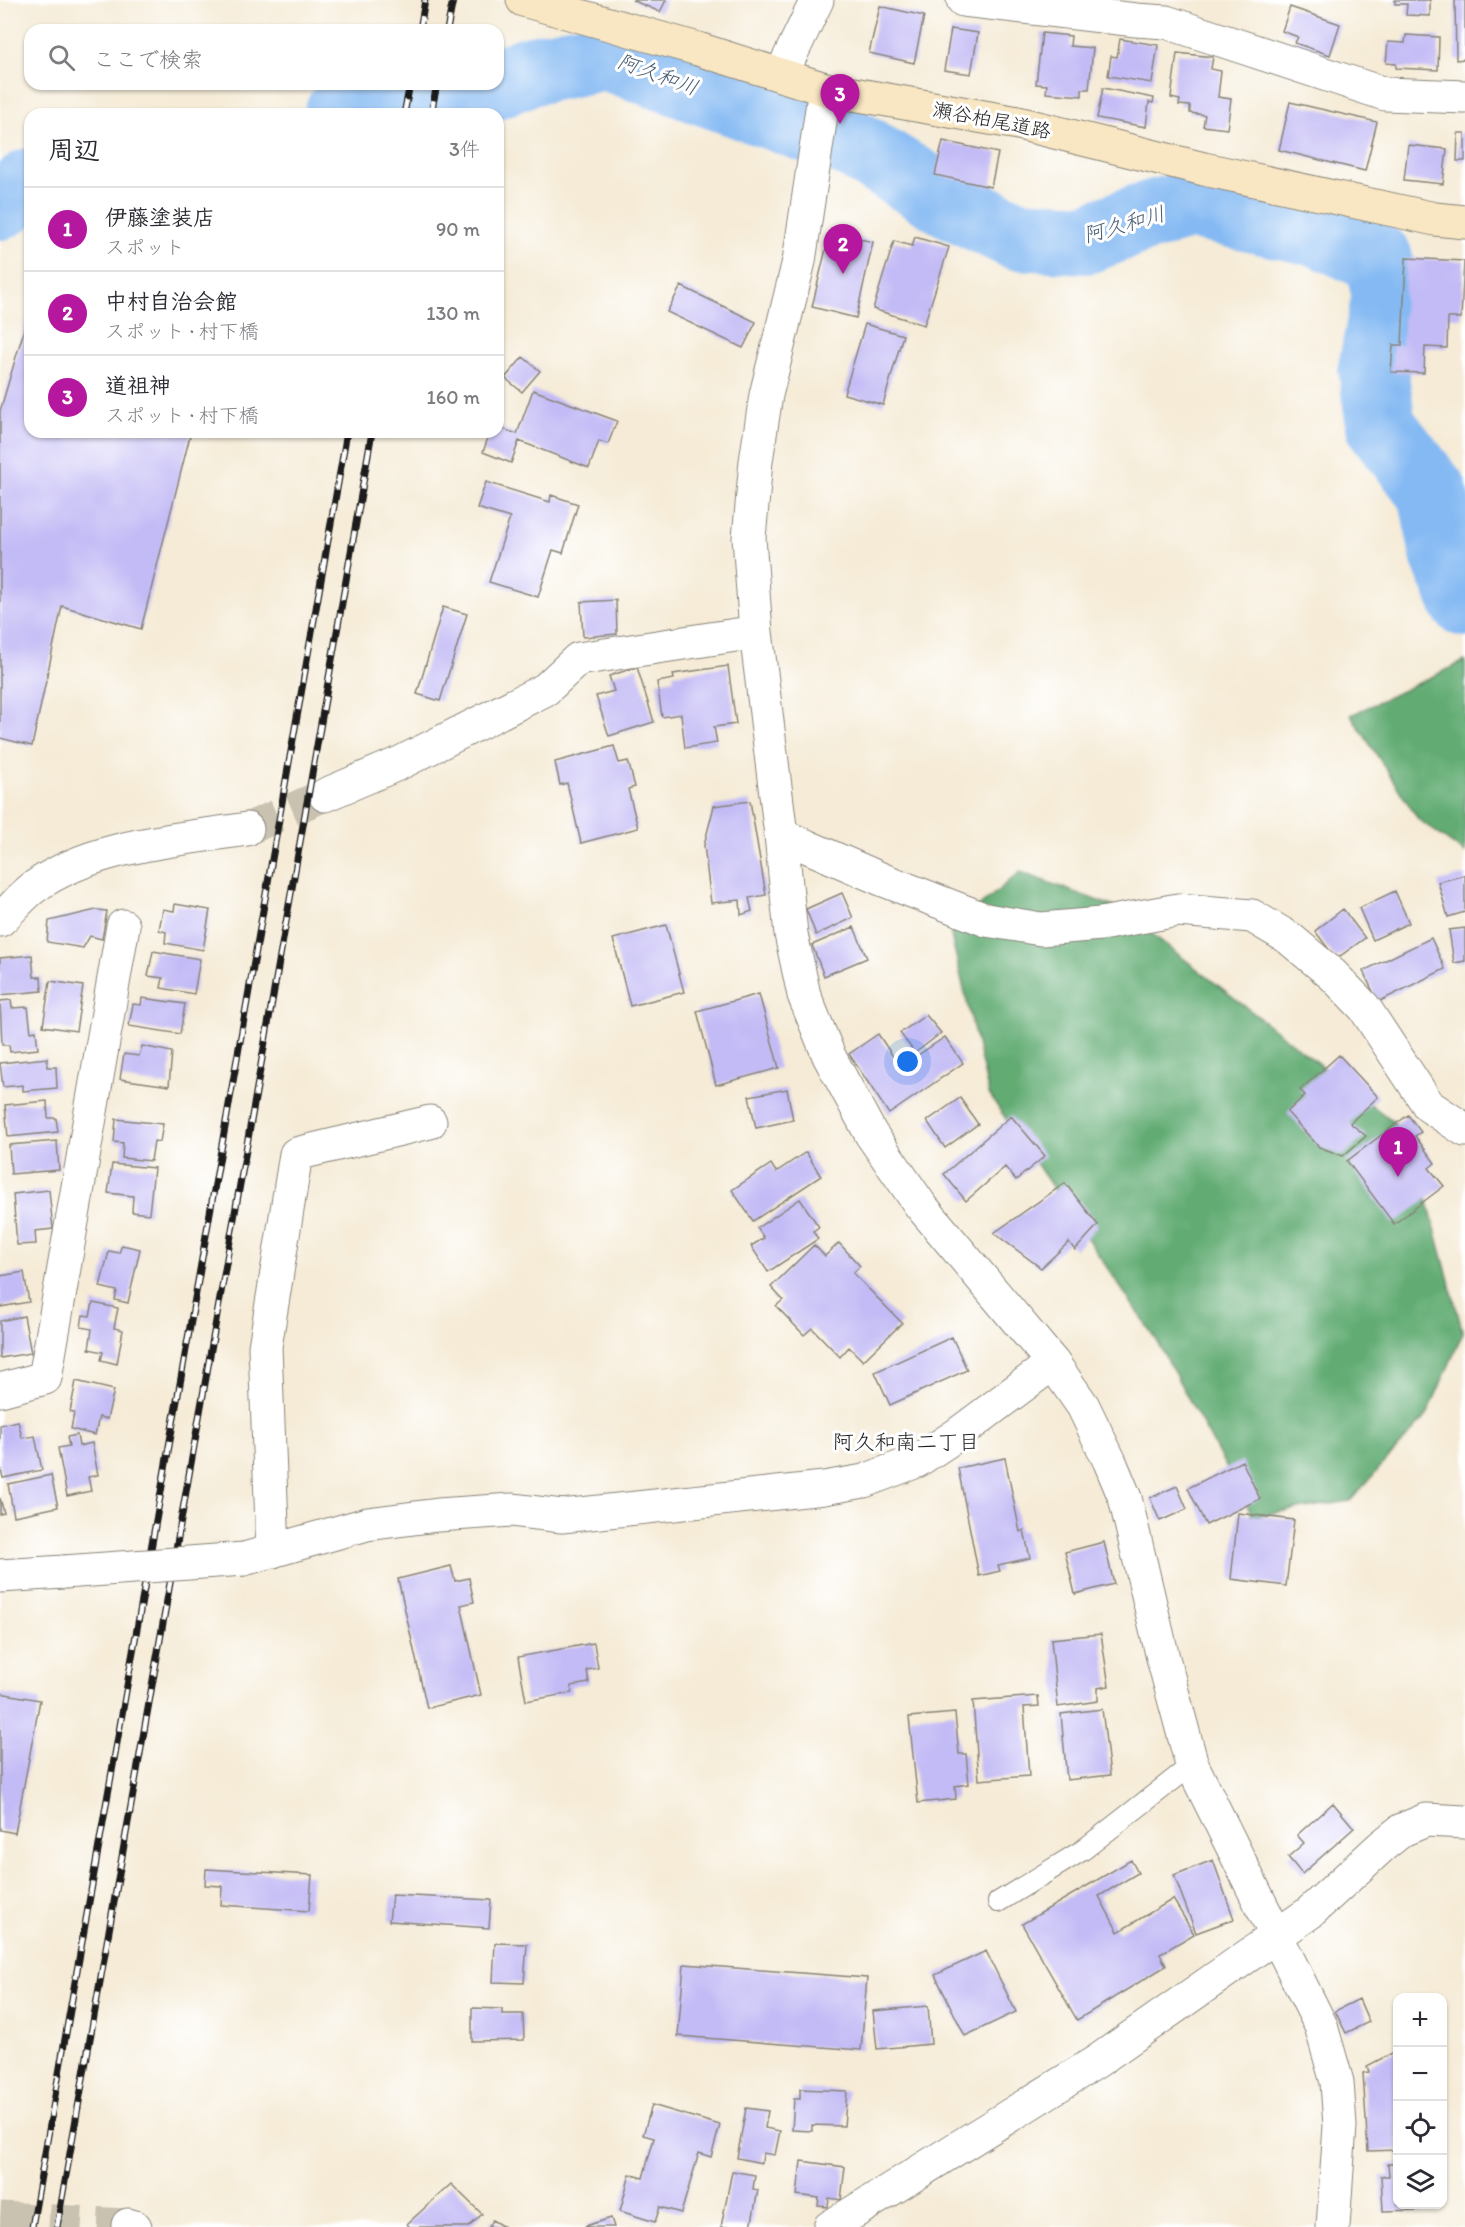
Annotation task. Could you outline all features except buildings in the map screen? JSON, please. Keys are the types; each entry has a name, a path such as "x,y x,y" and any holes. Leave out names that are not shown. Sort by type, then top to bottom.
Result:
{"main road":[{"name":"瀬谷柏尾道路","path":"523,0 568,6 781,75 823,101 1018,123 1204,169 1435,219 1465,222"}],"street":[{"path":"781,75 818,0"},
{"path":"963,0 1166,22 1385,94 1465,97"},
{"path":"823,101 799,261 766,395 748,538 756,632 791,934 804,995 829,1056 871,1134 921,1206 1053,1363 1083,1406 1125,1498 1163,1658 1192,1765 1320,2026 1337,2082 1340,2126 1333,2227"},
{"path":"326,795 400,763 546,689 578,659 756,632"},
{"path":"0,920 33,888 81,861 148,844 247,829"},
{"path":"781,835 881,879 986,920 1041,929 1101,924 1178,910 1252,916 1289,938 1333,975 1364,1007 1429,1106 1465,1130"},
{"path":"0,1390 45,1378 123,926"},
{"path":"259,1555 265,1347 296,1154 430,1122"},
{"path":"0,1576 259,1555 367,1524 438,1515 512,1510 562,1516 824,1488 864,1481 917,1461 958,1434 1053,1363"},
{"path":"830,2227 1096,2062 1309,1913 1382,1845 1402,1830 1426,1820 1465,1822"},
{"path":"128,2227 128,2225 135,2227"}],"lane":[{"path":"998,1902 1083,1850 1192,1765"}],"green space":[{"path":"1465,661 1465,853 1418,819 1351,715"},
{"path":"1020,872 1120,909 1410,1135 1463,1333 1427,1415 1350,1501 1253,1516 1155,1338 989,1094 950,931"}],"waterway":[{"name":"阿久和川","path":"504,81 529,71 605,55 853,144 950,203 1016,235 1086,239 1139,219 1191,204 1319,232 1378,259 1387,295 1373,368 1381,426 1433,493 1445,554 1465,602"},
{"name":"阿久和川","path":"375,108 480,90"},
{"name":"阿久和川","path":"0,205 24,187"}],"tunnel":[{"path":"247,829 325,795"},
{"path":"0,2218 128,2225"}],"railway":[{"path":"421,24 425,0"},
{"path":"448,24 453,0"},
{"path":"405,108 409,90"},
{"path":"432,108 436,90"},
{"path":"32,2227 346,438"},
{"path":"57,2227 371,438"}],"place":[{"name":"道祖神","path":"840,124"},
{"name":"中村自治会館","path":"843,274"},
{"name":"伊藤塗装店","path":"1398,1177"}],"district":[{"name":"阿久和南二丁目","path":"906,1441"}]}
